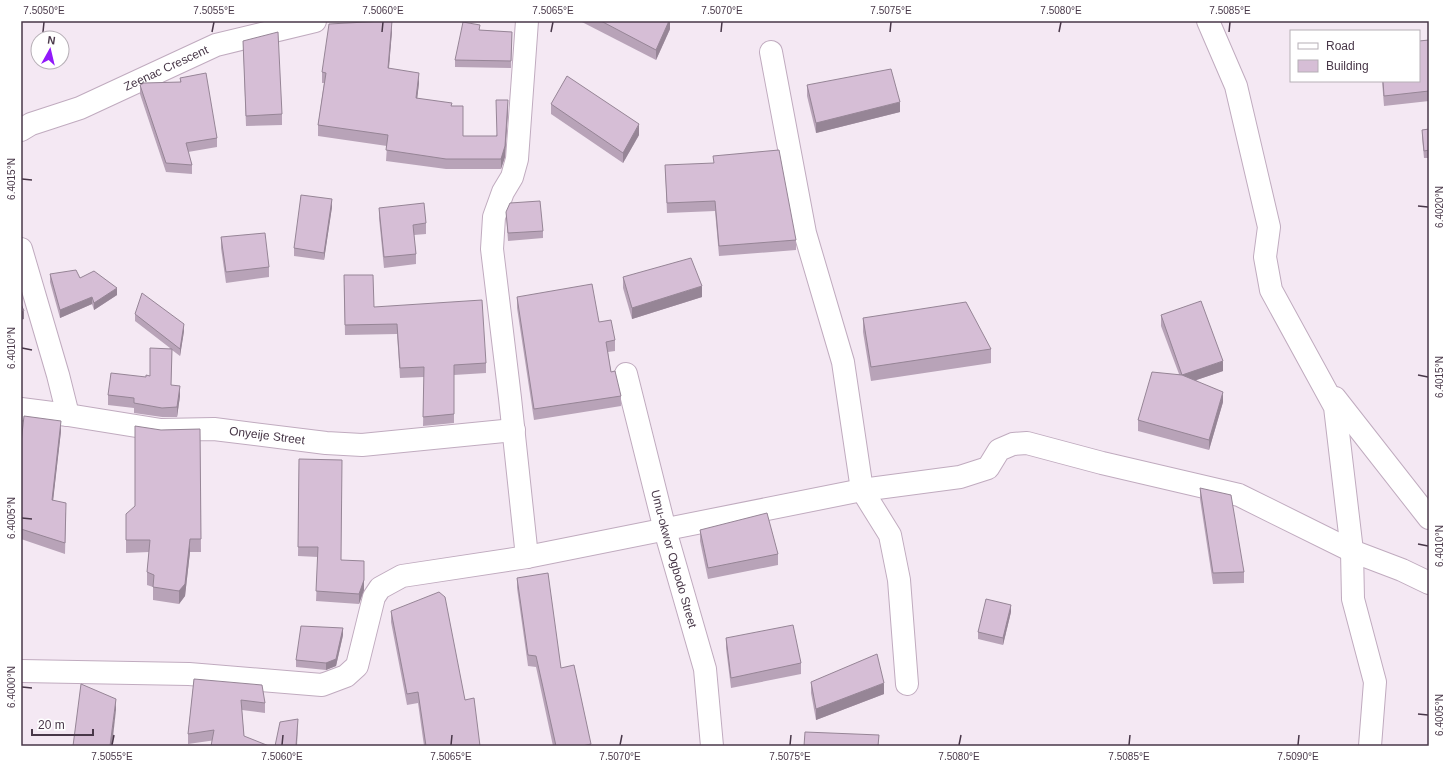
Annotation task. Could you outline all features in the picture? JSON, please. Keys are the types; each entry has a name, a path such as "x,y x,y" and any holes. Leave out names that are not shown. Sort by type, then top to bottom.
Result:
{"street":[{"name":"Zeenac Crescent","path":"21,130 31,124 80,108 216,45 315,21"},
{"path":"527,21 517,159 512,177 503,192 494,217 492,249 514,430 527,557"},
{"path":"1208,21 1236,86 1269,227 1264,257 1271,290 1313,371 1335,407 1352,551 1353,599 1375,682 1370,746"},
{"path":"771,52 805,233 843,362 862,490 890,535 899,580 907,684"},
{"path":"21,249 60,382 68,415"},
{"path":"1313,371 1429,518"},
{"name":"Umu-okwor Ogbodo Street","path":"626,374 665,530 705,669 712,746"},
{"name":"Onyeije Street","path":"21,409 161,430 214,429 326,443 362,445 514,430"},
{"path":"21,671 189,674 322,685 346,676 357,666 374,597 380,588 402,576 527,557 862,490 960,477 988,468 999,450 1013,444 1027,443 1102,463 1239,495 1352,551 1402,570 1429,583"}],"building":[{"path":"392,21 388,68 419,73 416,98 452,103 451,106 463,106 463,136 497,136 496,100 508,100 505,146 501,159 446,159 386,150 388,135 318,125 326,73 322,72 329,24"},
{"path":"601,21 669,21 656,50"},
{"path":"463,22 480,25 479,30 512,32 511,61 455,60"},
{"path":"278,32 282,114 246,116 243,41"},
{"path":"1429,40 1429,91 1384,96 1383,82 1420,82 1420,41"},
{"path":"891,69 900,102 816,123 807,85"},
{"path":"206,73 217,138 186,143 192,165 166,163 140,85 144,83 181,82 180,78"},
{"path":"567,76 639,124 623,153 551,104"},
{"path":"1429,129 1429,150 1424,151 1422,130"},
{"path":"779,150 796,240 719,246 715,201 667,203 665,165 714,163 713,156"},
{"path":"301,195 332,199 324,253 294,248"},
{"path":"540,201 543,231 508,233 506,212 510,203"},
{"path":"424,203 426,223 413,225 416,254 384,257 379,208"},
{"path":"265,233 269,267 226,272 221,237"},
{"path":"691,258 702,286 632,308 623,277"},
{"path":"76,270 80,278 94,271 117,288 94,303 92,297 60,310 50,274"},
{"path":"344,275 373,275 374,307 482,300 486,363 454,365 454,414 423,417 424,367 400,368 397,324 345,325"},
{"path":"592,284 599,322 611,320 615,340 606,342 611,372 615,371 621,396 534,409 517,297"},
{"path":"142,293 184,324 180,349 135,314"},
{"path":"1201,301 1223,361 1182,375 1161,315"},
{"path":"966,302 991,349 871,367 863,318"},
{"path":"21,304 24,311 21,312"},
{"path":"150,348 172,349 171,385 180,386 177,407 162,408 134,403 134,398 108,395 111,373 146,377 146,375 150,376"},
{"path":"1152,372 1182,375 1223,392 1209,440 1138,420"},
{"path":"24,416 61,421 52,500 66,503 65,543 21,529 21,443"},
{"path":"135,426 161,430 200,429 201,539 190,539 185,584 179,591 153,587 154,575 147,572 150,540 126,540 126,514 135,506"},
{"path":"299,459 342,460 341,560 364,561 364,580 359,594 316,591 318,547 298,547"},
{"path":"1200,488 1231,495 1244,572 1213,573"},
{"path":"767,513 778,554 708,568 700,530"},
{"path":"548,573 561,668 574,665 591,744 582,746 556,746 536,656 528,655 517,578"},
{"path":"439,592 445,597 465,700 474,698 480,746 426,746 418,692 407,694 391,611"},
{"path":"986,599 1011,605 1003,638 978,632"},
{"path":"793,625 801,663 731,678 726,638"},
{"path":"301,626 343,628 336,659 326,663 296,660"},
{"path":"877,654 884,683 816,709 811,682"},
{"path":"194,679 262,685 265,703 241,700 244,736 269,746 211,746 214,730 188,734"},
{"path":"81,684 116,699 110,746 73,746"},
{"path":"298,719 296,746 275,746 280,722"},
{"path":"805,732 879,735 878,746 804,746"}]}
